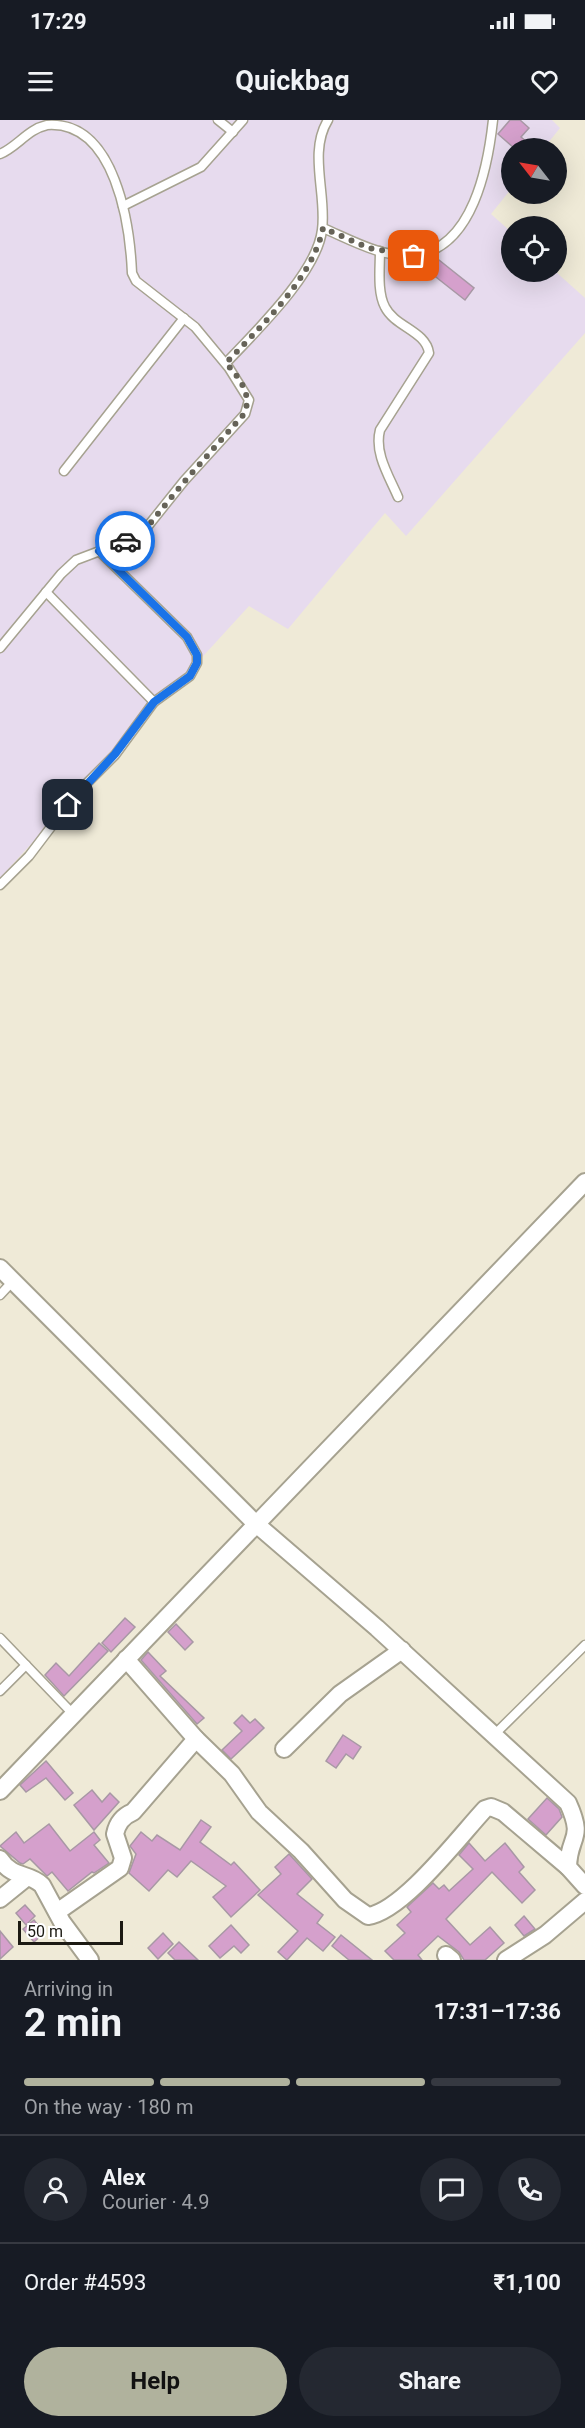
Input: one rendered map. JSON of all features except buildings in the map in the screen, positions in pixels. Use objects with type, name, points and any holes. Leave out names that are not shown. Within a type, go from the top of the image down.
[{"type":"street","points":[[0,1791],[126,1659],[165,1622],[255,1523],[585,1182]]},
{"type":"street","points":[[0,1268],[255,1523],[402,1650],[568,1803],[584,1822],[582,1839],[570,1856],[568,1868]]},
{"type":"street","points":[[284,1749],[340,1694],[402,1650]]},
{"type":"street","points":[[126,1659],[196,1739],[232,1774],[259,1812],[301,1851],[345,1900],[368,1916],[378,1915],[404,1897],[485,1809],[491,1807],[503,1812],[568,1868],[585,1886]]},
{"type":"street","points":[[57,1912],[120,1868],[123,1858],[115,1834],[119,1823],[126,1815],[133,1812],[196,1739]]},
{"type":"street","points":[[0,1859],[9,1871],[37,1880],[42,1885],[57,1912],[90,1960]]},
{"type":"street","points":[[0,1899],[26,1878]]},
{"type":"street","points":[[506,1960],[552,1930],[585,1901]]},
{"type":"lane","points":[[218,120],[233,132]]},
{"type":"lane","points":[[123,207],[190,174],[213,155],[243,120]]},
{"type":"lane","points":[[226,363],[292,288],[319,246],[323,228],[320,147],[328,120]]},
{"type":"lane","points":[[323,228],[380,251],[414,256],[429,252],[451,237],[476,201],[484,176],[493,120]]},
{"type":"lane","points":[[0,154],[34,130],[61,123],[84,135],[100,150],[118,187],[131,242],[132,273],[136,280],[184,318],[226,363],[247,393],[249,400],[244,414],[148,526],[137,536],[76,561],[46,592],[0,648]]},
{"type":"lane","points":[[380,251],[384,305],[401,324],[423,339],[428,345],[429,353],[383,425],[377,440],[398,497]]},
{"type":"lane","points":[[64,471],[184,318]]},
{"type":"lane","points":[[0,885],[29,855],[76,794],[115,754],[154,702],[190,676],[197,663],[194,646],[99,551]]},
{"type":"lane","points":[[46,592],[154,702]]},
{"type":"lane","points":[[0,1295],[13,1281]]},
{"type":"lane","points":[[0,1638],[73,1714]]},
{"type":"lane","points":[[494,1735],[585,1645]]},
{"type":"lane","points":[[0,1691],[26,1665]]},
{"type":"shaded area","points":[[0,120],[552,120],[560,128],[552,138],[501,138],[501,202],[491,214],[501,223],[501,282],[567,282],[585,298],[585,333],[406,536],[385,513],[288,629],[249,606],[0,878]]},
{"type":"way so far","points":[[125,541],[137,536],[148,526],[244,414],[249,400],[247,393],[226,363],[263,324],[311,262],[319,246],[323,228],[369,248],[392,254],[414,256]]},
{"type":"route","points":[[68,805],[115,754],[154,702],[190,676],[197,663],[194,646],[187,637],[115,564],[99,551],[125,541]]}]
